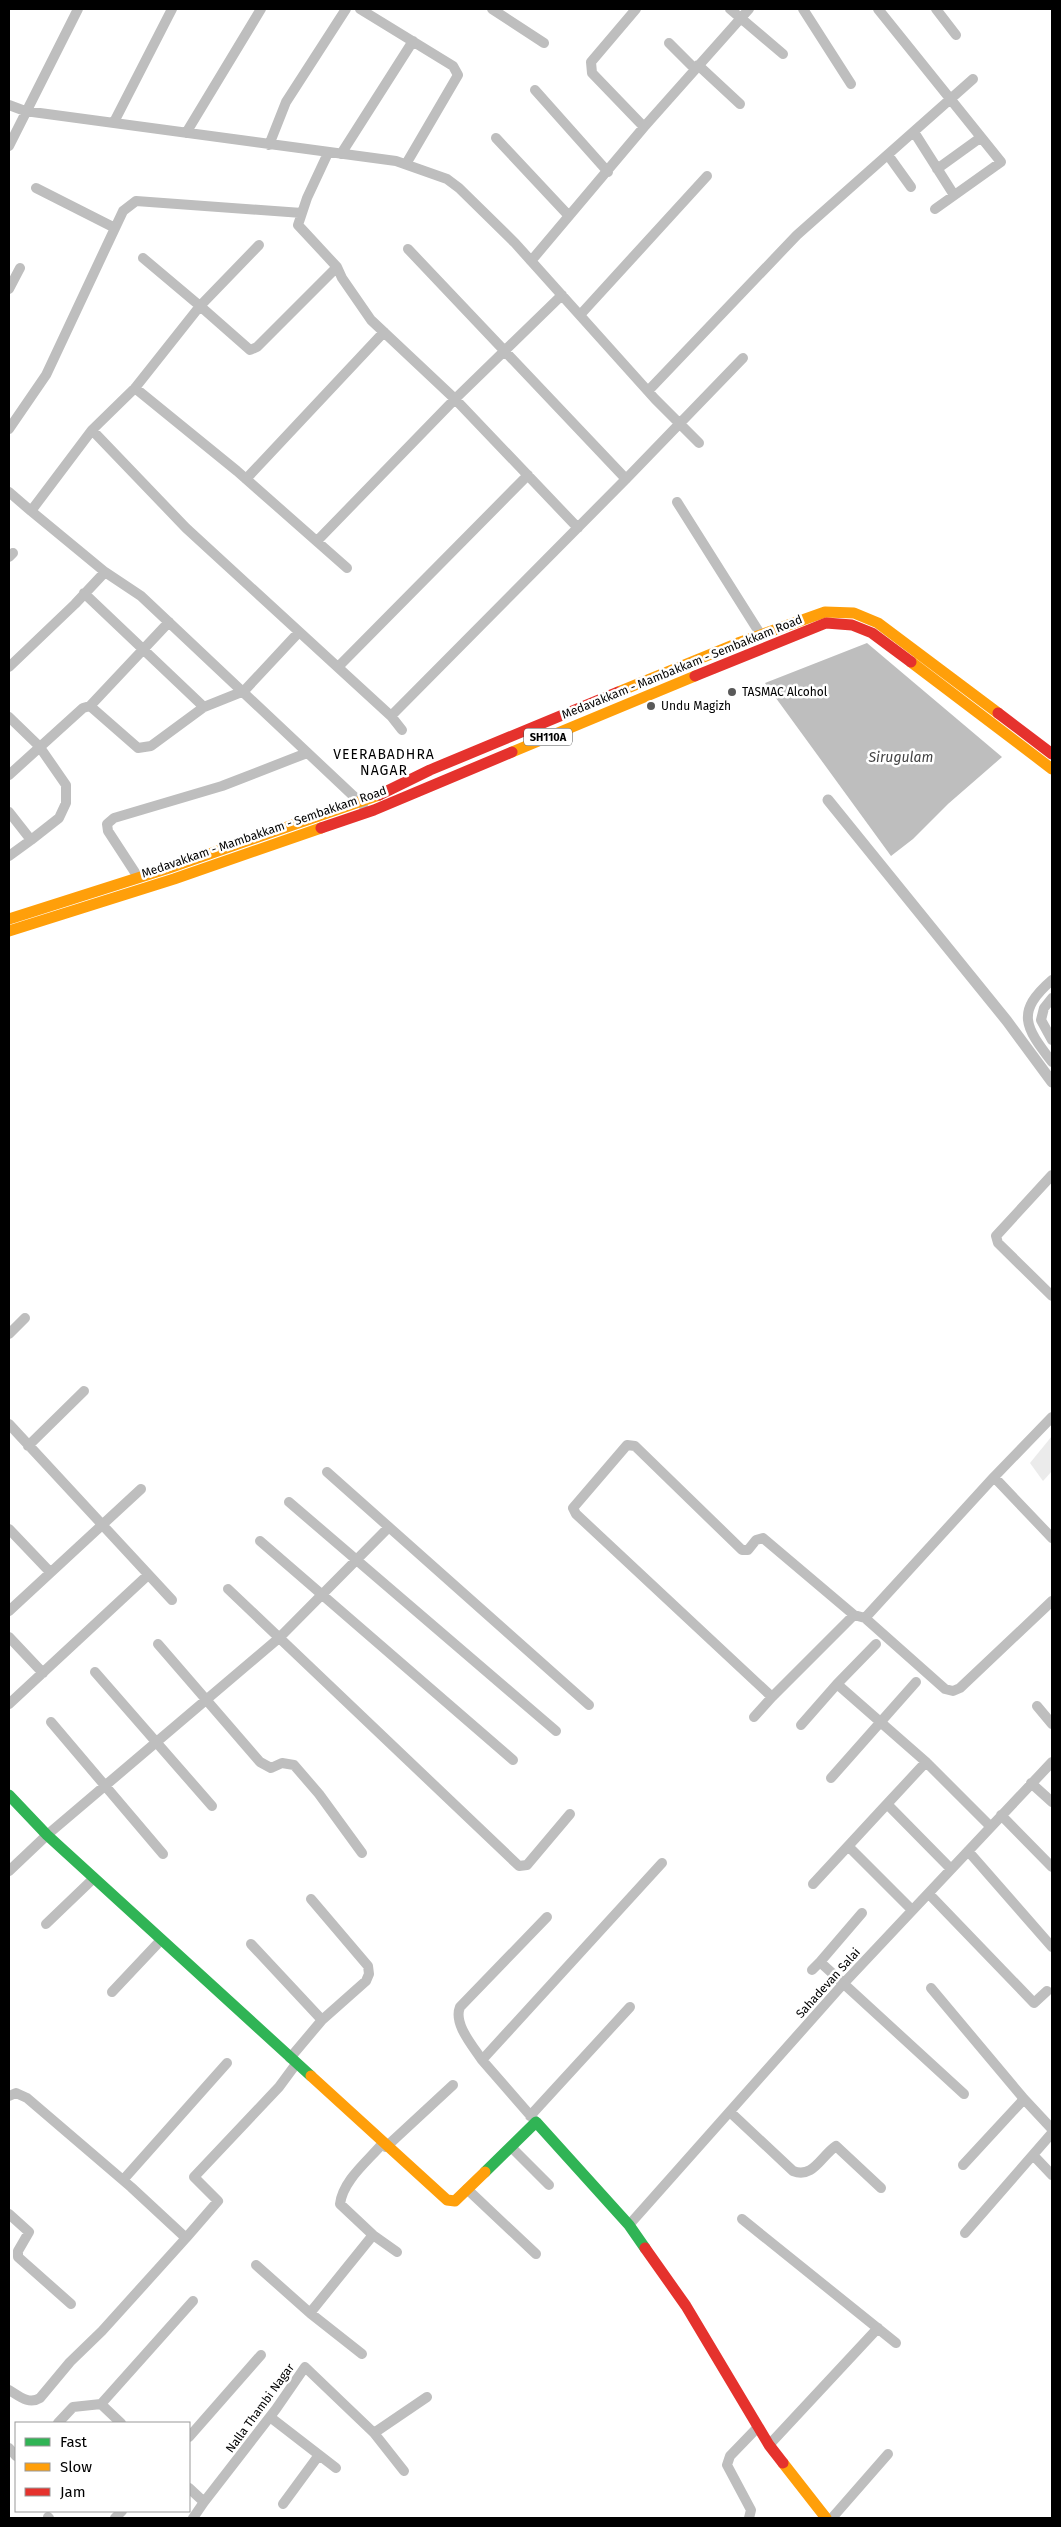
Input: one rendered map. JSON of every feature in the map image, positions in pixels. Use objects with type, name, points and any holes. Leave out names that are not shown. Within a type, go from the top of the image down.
[{"type":"main road","name":"Medavakkam - Mambakkam - Sembakkam Road","points":[[9,931],[361,802],[430,770],[761,635],[824,612],[854,613],[878,623],[1052,754]]},
{"type":"main road","name":"Medavakkam - Mambakkam - Sembakkam Road","points":[[9,919],[138,877],[171,873],[367,812],[826,623],[852,624],[872,633],[1052,769]]},
{"type":"main road","points":[[9,1795],[47,1835],[447,2200],[455,2201],[511,2147],[533,2119],[629,2225],[686,2306],[769,2445],[826,2518]]},
{"type":"street","points":[[9,146],[25,110],[78,9]]},
{"type":"street","points":[[114,122],[172,9]]},
{"type":"street","points":[[186,133],[261,9]]},
{"type":"street","points":[[269,145],[286,102],[346,9]]},
{"type":"street","points":[[360,9],[453,66],[458,75],[406,164]]},
{"type":"street","points":[[492,9],[544,43]]},
{"type":"street","points":[[636,9],[590,62],[592,73],[644,127]]},
{"type":"street","points":[[730,9],[783,54]]},
{"type":"street","points":[[530,261],[748,9]]},
{"type":"street","points":[[804,9],[851,84]]},
{"type":"street","points":[[878,9],[1000,162],[935,209]]},
{"type":"street","points":[[936,9],[956,35]]},
{"type":"street","points":[[341,154],[413,41]]},
{"type":"street","points":[[669,43],[740,104]]},
{"type":"street","points":[[648,391],[797,235],[973,79]]},
{"type":"street","points":[[535,90],[608,172]]},
{"type":"street","points":[[9,105],[25,110],[396,161],[447,179],[459,188],[516,243],[530,261],[679,425],[698,442]]},
{"type":"street","points":[[914,132],[954,195]]},
{"type":"street","points":[[496,138],[570,216]]},
{"type":"street","points":[[937,169],[980,138]]},
{"type":"street","points":[[328,153],[298,225],[337,267],[342,278],[371,320],[455,399],[578,528]]},
{"type":"street","points":[[888,155],[911,187]]},
{"type":"street","points":[[580,315],[706,176]]},
{"type":"street","points":[[36,188],[115,228]]},
{"type":"street","points":[[9,429],[46,375],[123,211],[136,200],[302,213]]},
{"type":"street","points":[[31,511],[92,430],[134,388],[200,306],[259,245]]},
{"type":"street","points":[[408,248],[626,479]]},
{"type":"street","points":[[143,258],[250,350],[257,346],[337,267]]},
{"type":"street","points":[[9,289],[20,268]]},
{"type":"street","points":[[317,541],[455,399],[562,295]]},
{"type":"street","points":[[246,479],[384,332]]},
{"type":"street","points":[[391,716],[578,528],[743,358]]},
{"type":"street","points":[[134,388],[246,479],[347,568]]},
{"type":"street","points":[[92,430],[186,528],[391,716],[402,730]]},
{"type":"street","points":[[338,667],[528,475]]},
{"type":"street","points":[[9,492],[105,572],[141,596],[361,802],[367,812]]},
{"type":"street","points":[[677,502],[761,635]]},
{"type":"street","points":[[9,667],[105,572]]},
{"type":"street","points":[[84,593],[204,707]]},
{"type":"street","points":[[9,775],[83,708],[90,706],[169,622]]},
{"type":"street","points":[[90,706],[142,749],[150,746],[204,707],[244,691],[300,632]]},
{"type":"street","points":[[9,717],[39,746],[66,785],[66,803],[59,818],[9,856]]},
{"type":"street","points":[[138,877],[108,831],[107,824],[114,818],[222,786],[307,753]]},
{"type":"street","points":[[9,812],[31,840]]},
{"type":"street","points":[[1052,980],[1033,999],[1028,1008],[1029,1026],[1040,1047],[1052,1062]]},
{"type":"street","points":[[1040,1047],[1052,1040],[1040,1020],[1044,1007],[1052,998]]},
{"type":"street","points":[[1033,999],[1044,1007]]},
{"type":"street","points":[[1052,1175],[996,1236],[998,1243],[1052,1296]]},
{"type":"street","points":[[9,1334],[25,1318]]},
{"type":"street","points":[[28,1446],[84,1391]]},
{"type":"street","points":[[865,1618],[994,1476],[1052,1417]]},
{"type":"street","points":[[9,1424],[101,1526],[172,1600]]},
{"type":"street","points":[[772,1697],[576,1514],[573,1508],[575,1503],[626,1445],[635,1446],[742,1550],[748,1550],[756,1540],[763,1538],[854,1615],[865,1618],[945,1689],[953,1691],[960,1688],[1052,1601]]},
{"type":"street","points":[[327,1472],[589,1705]]},
{"type":"street","points":[[994,1476],[1052,1538]]},
{"type":"street","points":[[9,1611],[141,1489]]},
{"type":"street","points":[[289,1502],[556,1731]]},
{"type":"street","points":[[9,1871],[47,1835],[279,1638],[389,1527]]},
{"type":"street","points":[[9,1529],[50,1572]]},
{"type":"street","points":[[260,1541],[513,1760]]},
{"type":"street","points":[[9,1704],[148,1575]]},
{"type":"street","points":[[228,1589],[520,1866],[527,1865],[570,1814]]},
{"type":"street","points":[[754,1717],[854,1615]]},
{"type":"street","points":[[9,1637],[43,1673]]},
{"type":"street","points":[[158,1644],[207,1698],[265,1767],[271,1768],[287,1763],[294,1765],[319,1794],[362,1853]]},
{"type":"street","points":[[801,1725],[876,1644]]},
{"type":"street","points":[[95,1672],[212,1806]]},
{"type":"street","points":[[831,1778],[879,1721],[916,1682]]},
{"type":"street","points":[[837,1684],[926,1762],[990,1826]]},
{"type":"street","points":[[1037,1706],[1052,1724]]},
{"type":"street","points":[[51,1722],[163,1854]]},
{"type":"street","points":[[813,1884],[926,1762]]},
{"type":"street","name":"Sahadevan Salai","points":[[629,2225],[844,1982],[1052,1762]]},
{"type":"street","points":[[1031,1783],[1052,1802]]},
{"type":"street","points":[[887,1804],[951,1869]]},
{"type":"street","points":[[1001,1815],[1052,1867]]},
{"type":"street","points":[[848,1846],[912,1910]]},
{"type":"street","points":[[968,1851],[1052,1947]]},
{"type":"street","points":[[482,2060],[662,1864]]},
{"type":"street","points":[[46,1924],[94,1878]]},
{"type":"street","points":[[929,1894],[1034,2003],[1051,1992]]},
{"type":"street","points":[[9,2390],[28,2401],[35,2401],[40,2398],[186,2238],[218,2201],[194,2176],[279,2087],[293,2061],[322,2020],[366,1981],[369,1974],[368,1966],[311,1899]]},
{"type":"street","points":[[812,1970],[862,1913]]},
{"type":"street","points":[[547,1917],[460,2007],[458,2013],[462,2028],[482,2060],[533,2119],[630,2006]]},
{"type":"street","points":[[112,1992],[161,1940]]},
{"type":"street","points":[[252,1944],[322,2020]]},
{"type":"street","points":[[820,1962],[964,2094]]},
{"type":"street","points":[[931,1988],[1052,2129]]},
{"type":"street","points":[[123,2180],[227,2063]]},
{"type":"street","points":[[397,2252],[373,2235],[340,2204],[341,2193],[349,2182],[385,2145],[453,2085]]},
{"type":"street","points":[[9,2096],[16,2093],[27,2098],[123,2180],[186,2238]]},
{"type":"street","points":[[964,2165],[1024,2098]]},
{"type":"street","points":[[730,2112],[793,2171],[801,2175],[809,2172],[836,2146],[880,2188]]},
{"type":"street","points":[[964,2233],[1034,2156],[1052,2133]]},
{"type":"street","points":[[511,2147],[550,2185]]},
{"type":"street","points":[[1034,2156],[1052,2175]]},
{"type":"street","points":[[467,2189],[536,2254]]},
{"type":"street","points":[[9,2214],[29,2232],[18,2251],[18,2257],[71,2304]]},
{"type":"street","points":[[742,2219],[896,2344]]},
{"type":"street","points":[[310,2313],[373,2235]]},
{"type":"street","points":[[256,2265],[310,2313],[362,2354]]},
{"type":"street","points":[[59,2422],[73,2407],[102,2404],[193,2301]]},
{"type":"street","points":[[769,2445],[878,2328]]},
{"type":"street","points":[[190,2437],[261,2355]]},
{"type":"street","name":"Nalla Thambi Nagar","points":[[193,2518],[305,2367],[374,2433]]},
{"type":"street","points":[[404,2471],[374,2433],[427,2396]]},
{"type":"street","points":[[102,2404],[120,2422]]},
{"type":"street","points":[[270,2416],[336,2468]]},
{"type":"street","points":[[749,2518],[751,2510],[727,2465],[730,2456],[758,2427]]},
{"type":"street","points":[[832,2518],[888,2454]]},
{"type":"street","points":[[283,2504],[319,2455]]},
{"type":"street","points":[[190,2489],[204,2502]]},
{"type":"shaded area","points":[[1052,1436],[1052,1471],[1043,1481],[1030,1463]]},
{"type":"water","name":"Sirugulam","points":[[867,643],[1002,757],[948,804],[913,839],[891,856],[765,683]]},
{"type":"waterway","points":[[828,800],[1007,1021],[1052,1082]]},
{"type":"traffic: fast","points":[[9,1795],[47,1835],[311,2076]]},
{"type":"traffic: fast","points":[[485,2172],[536,2122],[629,2225],[645,2248]]},
{"type":"traffic: slow","points":[[618,692],[738,643],[825,612],[854,613],[878,623],[998,713]]},
{"type":"traffic: slow","points":[[911,662],[1052,769]]},
{"type":"traffic: slow","points":[[512,752],[695,676]]},
{"type":"traffic: slow","points":[[9,919],[169,868],[379,795]]},
{"type":"traffic: slow","points":[[9,931],[174,879],[321,828]]},
{"type":"traffic: slow","points":[[311,2076],[447,2200],[455,2201],[485,2172]]},
{"type":"traffic: slow","points":[[783,2463],[826,2518]]},
{"type":"traffic: jam","points":[[695,676],[826,623],[852,625],[872,633],[911,662]]},
{"type":"traffic: jam","points":[[379,795],[430,770],[618,692]]},
{"type":"traffic: jam","points":[[998,713],[1052,754]]},
{"type":"traffic: jam","points":[[321,828],[374,810],[512,752]]},
{"type":"traffic: jam","points":[[645,2248],[686,2306],[769,2445],[783,2463]]},
{"type":"place","name":"TASMAC Alcohol","points":[[732,692]]},
{"type":"place","name":"Undu Magizh","points":[[651,706]]},
{"type":"district","name":"VEERABADHRA NAGAR","points":[[384,762]]}]
